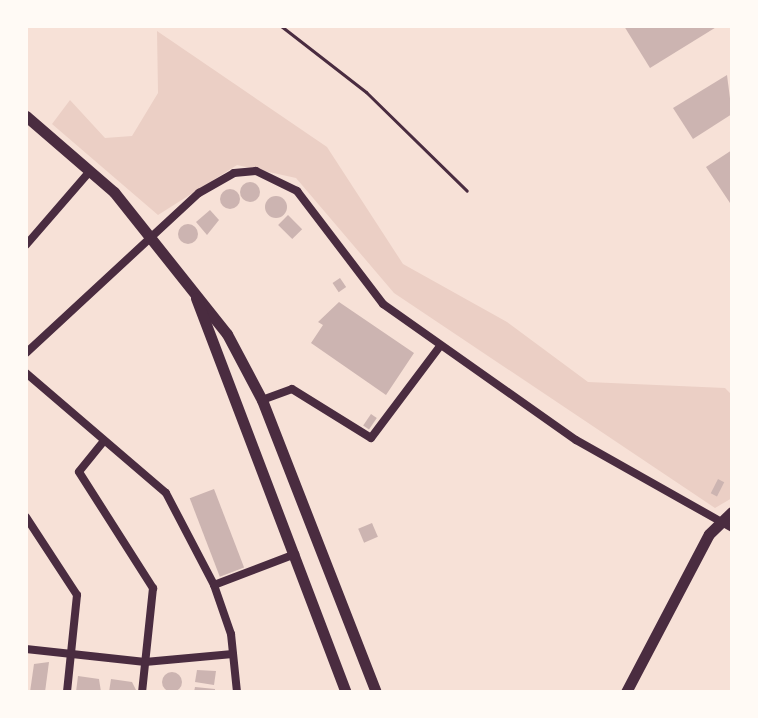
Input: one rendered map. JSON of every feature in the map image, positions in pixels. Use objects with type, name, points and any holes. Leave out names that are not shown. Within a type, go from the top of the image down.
[{"type":"street","points":[[26,116],[90,171],[151,233],[193,286],[262,400],[376,692]]},
{"type":"street","points":[[26,245],[90,171]]},
{"type":"street","points":[[26,353],[151,233],[234,173],[282,179],[360,282],[440,346],[576,440],[732,528]]},
{"type":"street","points":[[193,286],[346,692]]},
{"type":"street","points":[[262,400],[292,389],[371,438],[440,346]]},
{"type":"street","points":[[26,373],[166,493],[214,585],[233,654],[237,692]]},
{"type":"street","points":[[103,442],[79,472],[153,588],[142,692]]},
{"type":"street","points":[[626,692],[721,520],[732,512]]},
{"type":"street","points":[[26,517],[77,595],[67,692]]},
{"type":"street","points":[[214,585],[295,554]]},
{"type":"street","points":[[26,649],[145,662],[233,654]]},
{"type":"path","points":[[281,26],[366,92],[467,191]]},
{"type":"shaded area","points":[[157,31],[327,147],[403,264],[507,322],[588,382],[725,388],[732,395],[732,498],[715,508],[394,293],[296,178],[237,165],[158,215],[52,124],[70,100],[105,138],[132,136],[158,93]]},
{"type":"building","points":[[624,26],[718,26],[650,68]]},
{"type":"building","points":[[727,75],[732,114],[693,139],[673,108]]},
{"type":"building","points":[[732,150],[732,206],[706,167]]},
{"type":"building","points":[[250,182],[257,185],[260,192],[257,199],[250,202],[243,199],[240,192],[243,185]]},
{"type":"building","points":[[230,189],[237,192],[240,199],[237,206],[230,209],[223,206],[220,199],[223,192]]},
{"type":"building","points":[[276,196],[284,199],[287,207],[284,215],[276,218],[268,215],[265,207],[268,199]]},
{"type":"building","points":[[210,210],[219,220],[207,235],[196,222]]},
{"type":"building","points":[[288,215],[302,229],[292,239],[278,225]]},
{"type":"building","points":[[188,224],[195,227],[198,234],[195,241],[188,244],[181,241],[178,234],[181,227]]},
{"type":"building","points":[[340,278],[346,287],[339,292],[333,283]]},
{"type":"building","points":[[339,302],[414,353],[386,395],[311,343],[323,325],[318,322]]},
{"type":"building","points":[[371,414],[377,418],[369,430],[363,426]]},
{"type":"building","points":[[718,479],[724,482],[717,496],[711,493]]},
{"type":"building","points":[[214,489],[244,567],[220,577],[190,498]]},
{"type":"building","points":[[372,523],[378,537],[364,543],[358,529]]},
{"type":"building","points":[[49,662],[45,692],[30,692],[34,664]]},
{"type":"building","points":[[197,670],[216,671],[214,685],[195,682]]},
{"type":"building","points":[[168,672],[176,672],[182,682],[176,692],[168,692],[162,686],[162,678]]},
{"type":"building","points":[[78,676],[99,679],[101,692],[76,692]]},
{"type":"building","points":[[111,679],[132,682],[137,692],[109,692]]},
{"type":"building","points":[[195,687],[215,689],[215,692],[194,692]]}]
